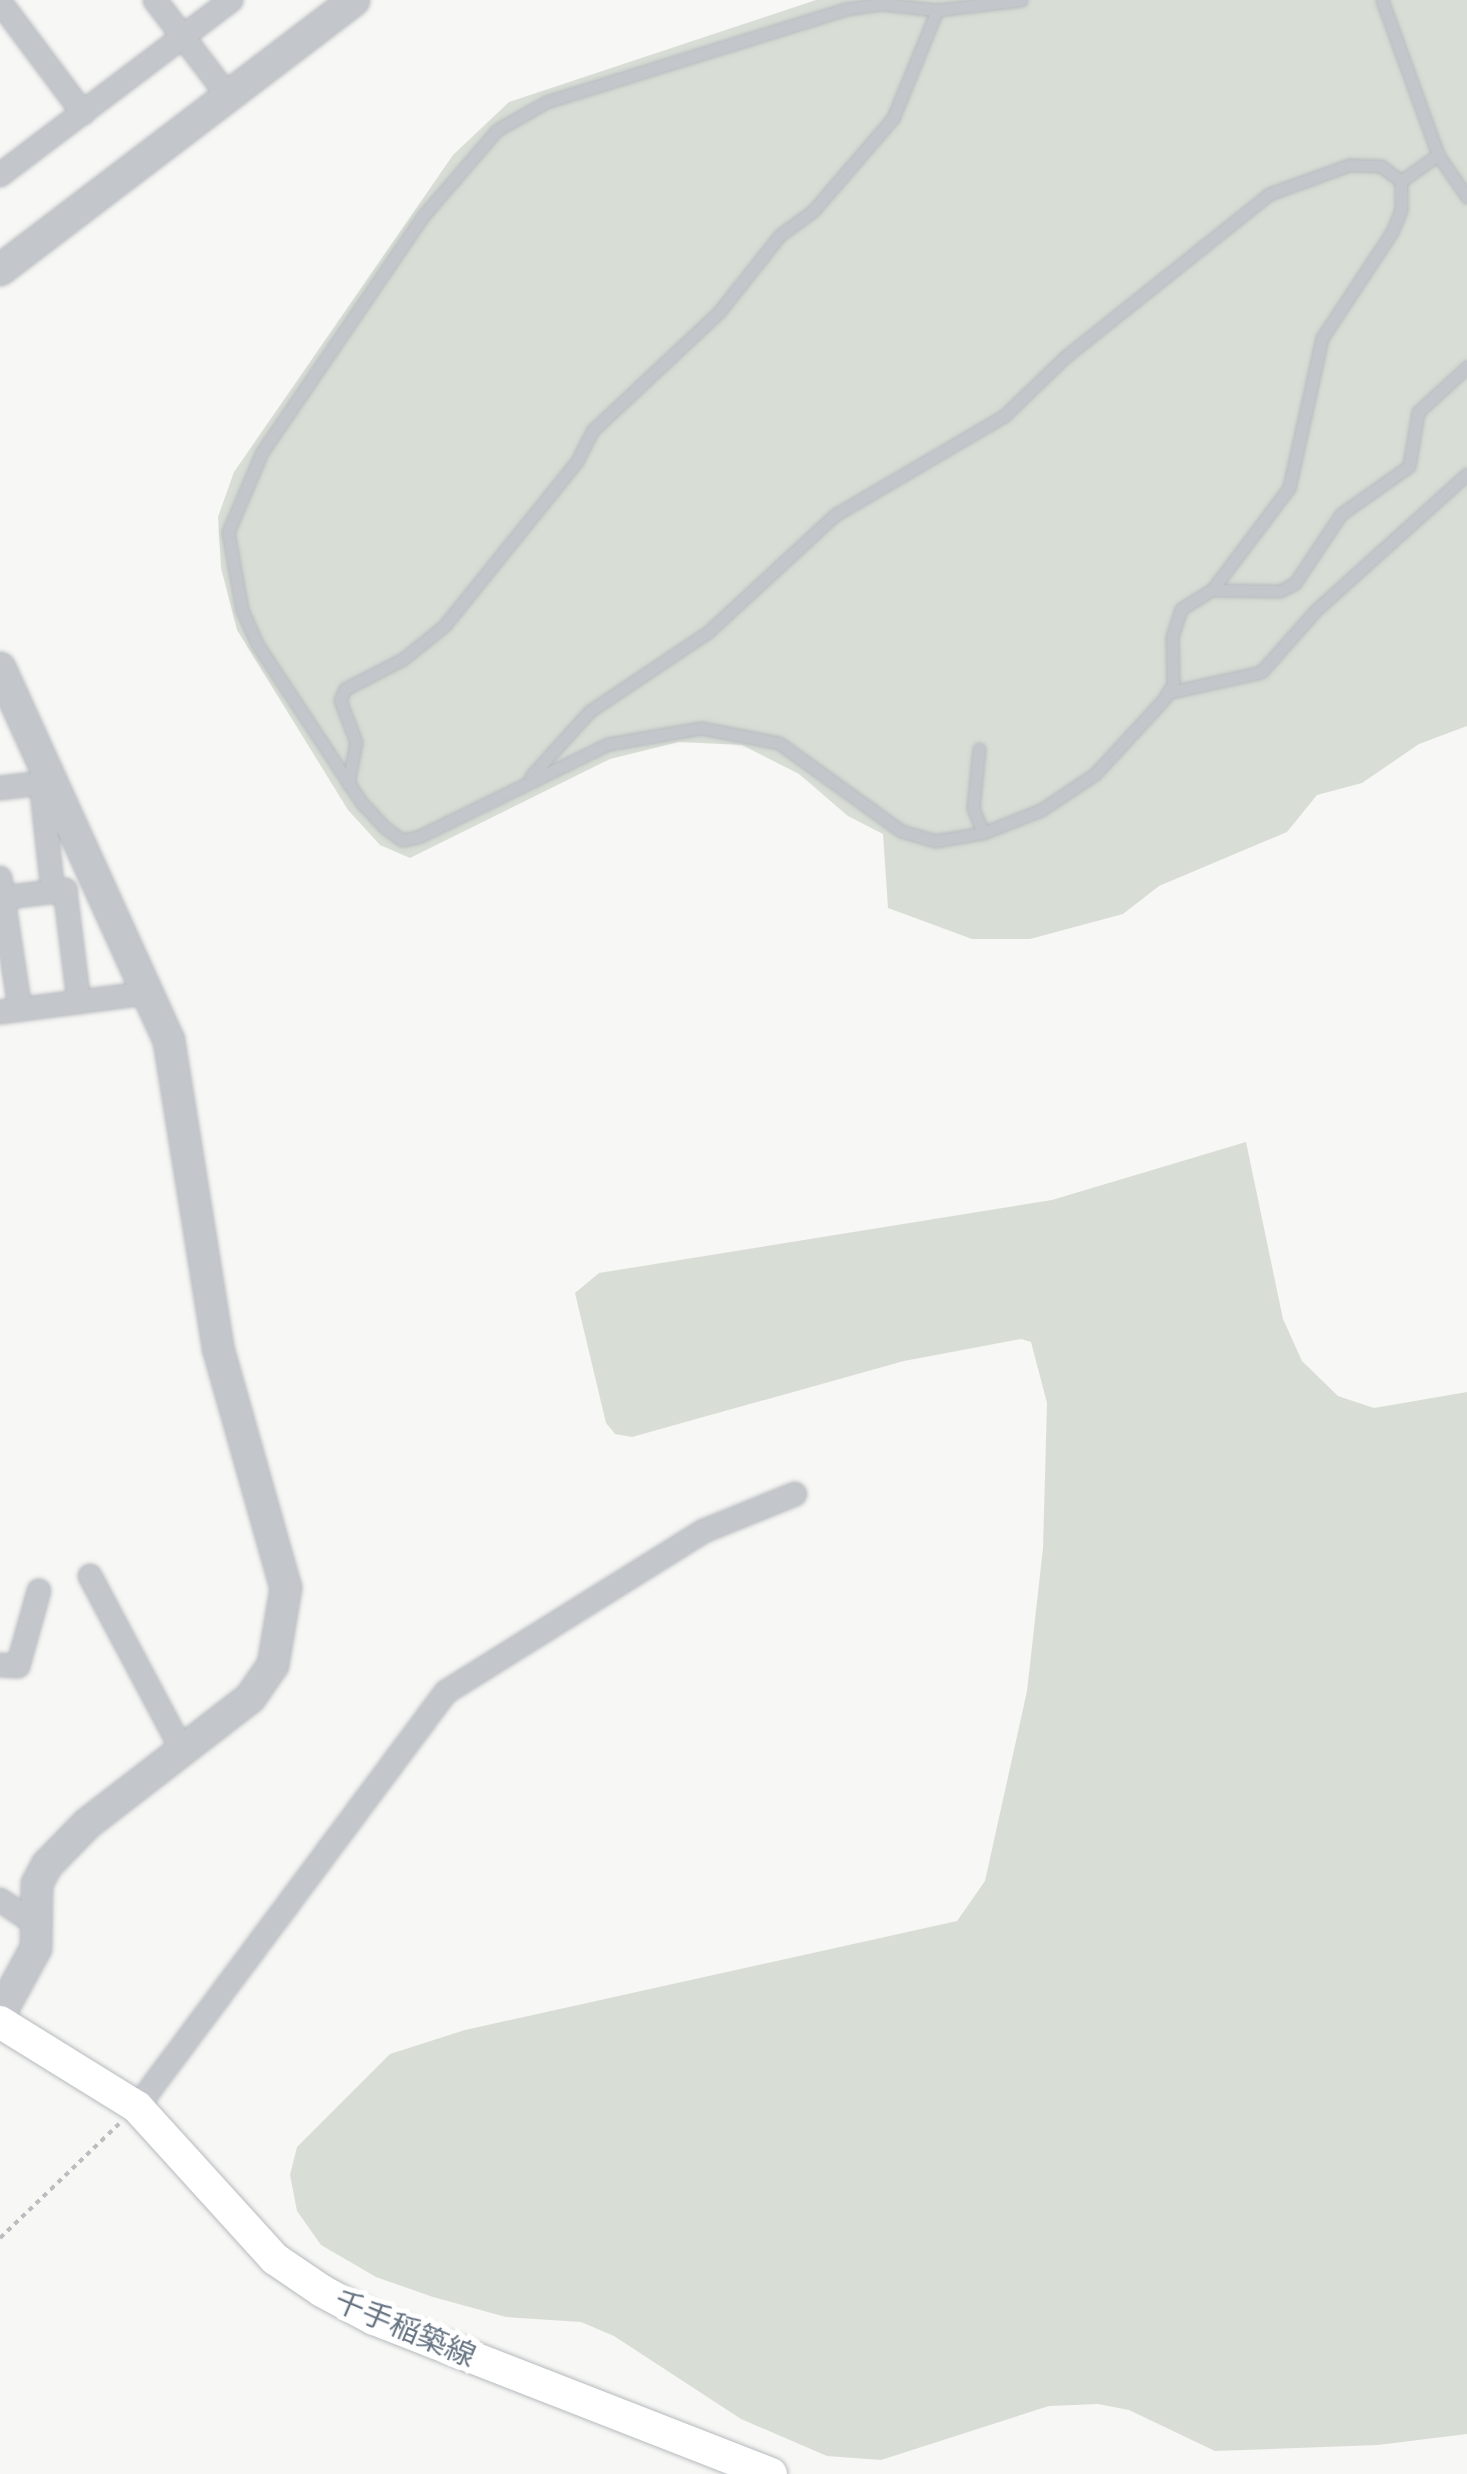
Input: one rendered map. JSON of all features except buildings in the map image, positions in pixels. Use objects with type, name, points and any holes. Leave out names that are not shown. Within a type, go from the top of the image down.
[{"type":"main road","name":"千手稲築線","points":[[0,2022],[137,2107],[275,2258],[322,2292],[374,2319],[771,2474]]},
{"type":"street","points":[[156,0],[229,97]]},
{"type":"street","points":[[0,175],[231,0]]},
{"type":"street","points":[[0,270],[354,0]]},
{"type":"street","points":[[0,2],[83,113]]},
{"type":"street","points":[[0,668],[46,783],[149,993],[179,1078],[218,1348],[286,1588],[273,1665],[250,1698],[58,1848],[37,1884],[36,1948],[0,2014]]},
{"type":"street","points":[[0,788],[46,783]]},
{"type":"street","points":[[46,783],[59,891],[79,1002]]},
{"type":"street","points":[[99,886],[1,892],[10,1010],[149,993]]},
{"type":"street","points":[[137,2107],[446,1692],[704,1531],[795,1494]]},
{"type":"street","points":[[90,1576],[182,1750]]},
{"type":"street","points":[[0,1665],[18,1666],[39,1590]]},
{"type":"street","points":[[0,1900],[36,1924]]},
{"type":"lane","points":[[1022,0],[937,10],[881,4],[846,9],[548,100],[497,130],[423,216],[262,452],[228,532],[242,610],[258,644],[348,784],[402,840],[435,832],[594,750],[648,732],[739,731],[779,743],[901,831],[935,841],[983,834],[1041,810],[1096,774],[1167,694],[1261,672],[1316,610],[1467,474]]},
{"type":"lane","points":[[1382,0],[1438,155],[1467,197]]},
{"type":"lane","points":[[348,784],[356,742],[340,700],[345,689],[403,660],[444,626],[577,461],[594,430],[719,312],[780,235],[824,198],[893,118],[937,10]]},
{"type":"lane","points":[[1400,181],[1438,155]]},
{"type":"lane","points":[[525,784],[565,733],[708,632],[835,515],[1004,416],[1065,357],[1269,194],[1349,165],[1381,166],[1400,181],[1401,210],[1392,232],[1322,338],[1289,488],[1212,590],[1175,618],[1167,694]]},
{"type":"lane","points":[[1212,590],[1280,591],[1295,583],[1342,514],[1408,466],[1418,412],[1467,367]]},
{"type":"lane","points":[[978,749],[973,808],[983,834]]},
{"type":"path","points":[[0,2238],[137,2107]]},
{"type":"shaded area","points":[[816,0],[1467,0],[1467,726],[1419,744],[1362,783],[1317,795],[1287,832],[1159,886],[1123,914],[1030,939],[972,939],[888,908],[883,834],[848,816],[799,774],[742,745],[679,742],[610,759],[410,858],[380,845],[348,810],[237,630],[221,568],[218,517],[234,472],[453,155],[509,102]]},
{"type":"shaded area","points":[[1246,1142],[1283,1319],[1302,1361],[1338,1396],[1374,1408],[1467,1392],[1467,2434],[1378,2445],[1215,2451],[1129,2410],[1098,2404],[1049,2406],[881,2460],[827,2456],[741,2419],[614,2336],[581,2322],[506,2317],[433,2297],[376,2277],[321,2245],[297,2211],[290,2175],[297,2147],[390,2054],[465,2030],[957,1921],[985,1881],[1027,1691],[1043,1548],[1047,1403],[1031,1342],[1021,1339],[904,1361],[632,1437],[615,1434],[606,1423],[575,1293],[599,1273],[1052,1200]]}]
